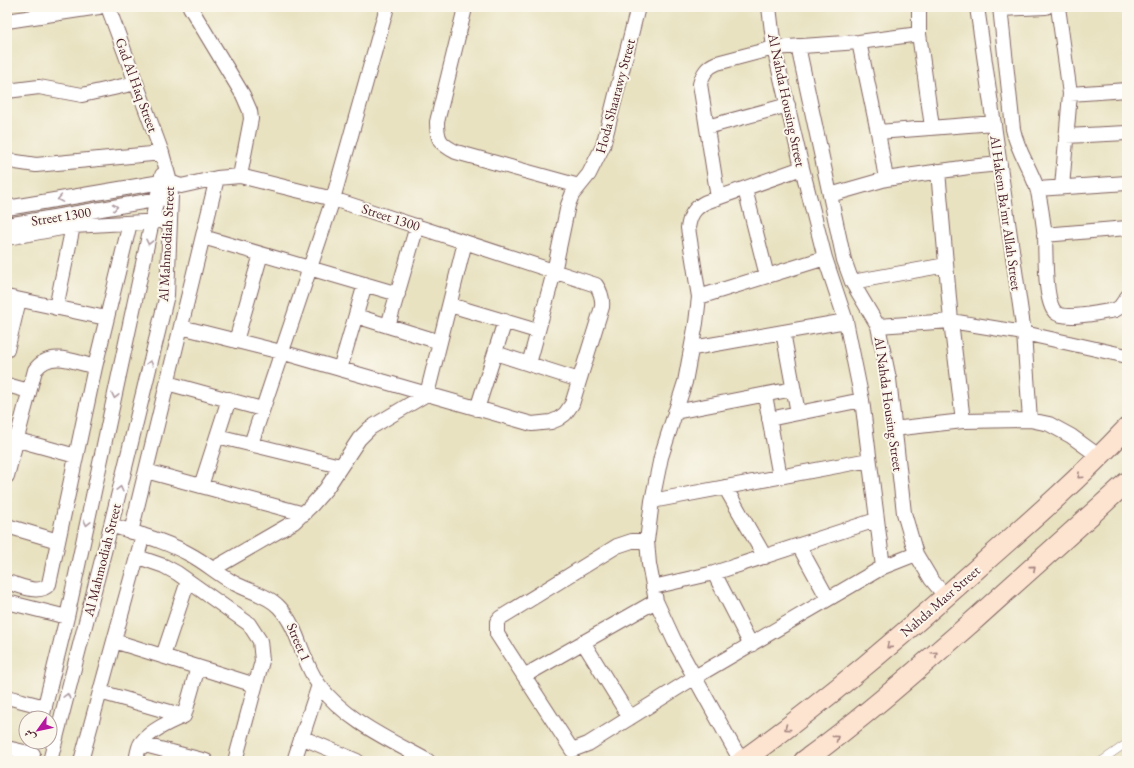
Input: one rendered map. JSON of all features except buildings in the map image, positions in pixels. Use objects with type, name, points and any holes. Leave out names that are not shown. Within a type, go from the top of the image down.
[{"type":"street","points":[[7,21],[99,7]]},
{"type":"street","name":"Gad Al Haq Street","points":[[108,7],[163,158]]},
{"type":"street","points":[[190,7],[243,95],[250,111],[251,119],[240,176]]},
{"type":"street","points":[[251,444],[333,199],[387,7]]},
{"type":"street","name":"Hoda Shaarawy Street","points":[[528,364],[554,272],[568,205],[579,186],[589,174],[603,146],[638,7]]},
{"type":"street","name":"Al Nahda Housing Street","points":[[769,7],[774,48],[802,168],[825,258],[846,321],[862,400],[883,567]]},
{"type":"street","points":[[919,7],[919,34],[932,127]]},
{"type":"street","name":"Al Hakem Ba'mr Allah Street","points":[[978,7],[1024,332],[1030,420]]},
{"type":"street","points":[[1046,7],[1000,8],[1014,135],[1037,189],[1044,235],[1049,296],[1055,312],[1065,316],[1115,310],[1120,307],[1127,297]]},
{"type":"street","points":[[1058,7],[1070,94],[1062,187]]},
{"type":"street","points":[[465,8],[437,122],[437,135],[444,146],[456,152],[579,186]]},
{"type":"street","points":[[718,198],[700,84],[705,71],[717,62],[774,48],[859,42],[919,34]]},
{"type":"street","points":[[859,42],[878,132],[886,179]]},
{"type":"street","name":"Al Nahda Housing Street","points":[[798,46],[821,162],[830,195],[844,260],[852,282],[878,326],[889,379],[893,429],[904,513],[916,554],[931,579],[946,597]]},
{"type":"street","points":[[7,91],[39,87],[82,95],[136,83]]},
{"type":"street","points":[[1070,94],[1127,90]]},
{"type":"street","points":[[707,128],[788,105]]},
{"type":"street","points":[[878,132],[994,123]]},
{"type":"street","points":[[1066,136],[1127,133]]},
{"type":"street","points":[[7,158],[16,162],[36,166],[163,158]]},
{"type":"street","name":"Al Mahmodiah Street","points":[[50,761],[111,525],[167,294],[170,220],[168,189],[163,158]]},
{"type":"street","points":[[830,195],[886,179],[1000,164]]},
{"type":"street","points":[[741,761],[695,677],[656,601],[647,540],[652,501],[661,457],[685,382],[693,348],[699,297],[688,228],[690,217],[699,206],[802,168]]},
{"type":"street","points":[[938,171],[951,321],[963,421]]},
{"type":"street","name":"Street 1300","points":[[7,225],[217,178],[240,176],[333,199],[596,285],[602,295],[602,307],[579,380]]},
{"type":"street","points":[[81,761],[138,557],[137,534],[146,471],[217,178]]},
{"type":"street","points":[[1037,189],[1127,183]]},
{"type":"street","name":"Street 1300","points":[[7,208],[168,189]]},
{"type":"street","name":"Al Mahmodiah Street","points":[[44,710],[67,617],[153,221],[168,189]]},
{"type":"street","points":[[745,189],[767,276]]},
{"type":"street","points":[[7,238],[72,226],[170,220]]},
{"type":"street","points":[[7,582],[38,590],[47,586],[106,318],[130,223]]},
{"type":"street","points":[[56,308],[72,226]]},
{"type":"street","points":[[388,326],[417,226]]},
{"type":"street","points":[[1044,235],[1127,228]]},
{"type":"street","points":[[203,237],[398,294]]},
{"type":"street","points":[[213,569],[294,522],[304,514],[326,489],[359,439],[370,428],[427,394],[466,242]]},
{"type":"street","points":[[236,341],[261,254]]},
{"type":"street","points":[[699,297],[825,258]]},
{"type":"street","points":[[852,282],[946,265]]},
{"type":"street","points":[[340,369],[365,284]]},
{"type":"street","points":[[7,350],[13,299],[106,318]]},
{"type":"street","points":[[450,305],[537,331]]},
{"type":"street","points":[[356,316],[440,342]]},
{"type":"street","points":[[477,409],[505,321]]},
{"type":"street","points":[[693,348],[846,321]]},
{"type":"street","points":[[878,326],[951,321],[1024,332],[1127,356]]},
{"type":"street","points":[[181,327],[281,352],[532,424],[551,422],[565,414],[572,404],[579,380],[495,353]]},
{"type":"street","points":[[783,332],[798,413]]},
{"type":"street","points":[[7,476],[12,438],[30,391],[35,370],[45,360],[58,358],[95,367]]},
{"type":"street","points":[[167,383],[262,409]]},
{"type":"street","points":[[7,385],[30,391]]},
{"type":"street","points":[[675,412],[793,389]]},
{"type":"street","points":[[765,395],[780,477]]},
{"type":"street","points":[[200,486],[229,399]]},
{"type":"street","points":[[769,419],[862,400]]},
{"type":"street","points":[[893,429],[963,421],[1030,420],[1049,424],[1071,436],[1100,457]]},
{"type":"street","name":"Nahda Masr Street","points":[[741,761],[842,686],[946,597],[1100,457],[1127,428]]},
{"type":"street","points":[[217,436],[340,466]]},
{"type":"street","points":[[12,438],[76,456]]},
{"type":"street","points":[[652,501],[869,460]]},
{"type":"street","points":[[146,471],[304,514]]},
{"type":"street","points":[[804,761],[844,732],[907,680],[1047,556],[1127,482]]},
{"type":"street","points":[[725,487],[765,557]]},
{"type":"street","points":[[653,586],[714,573],[876,520]]},
{"type":"street","name":"Street 1","points":[[111,525],[180,549],[228,580],[262,595],[278,605],[290,620],[310,670],[319,685],[334,701],[367,728],[428,761]]},
{"type":"street","points":[[7,526],[58,541]]},
{"type":"street","points":[[647,540],[632,541],[617,546],[500,618],[497,622],[497,634],[572,750],[588,744],[695,677],[883,567],[916,554]]},
{"type":"street","points":[[799,546],[828,599]]},
{"type":"street","points":[[138,557],[164,566],[188,581],[249,624],[256,632],[263,651],[262,661],[235,761]]},
{"type":"street","points":[[714,573],[751,645]]},
{"type":"street","points":[[163,656],[188,581]]},
{"type":"street","points":[[524,676],[656,601]]},
{"type":"street","points":[[8,604],[67,617]]},
{"type":"street","points":[[114,641],[255,685]]},
{"type":"street","points":[[583,642],[630,718]]},
{"type":"street","points":[[61,643],[79,647]]},
{"type":"street","points":[[136,761],[140,744],[160,727],[184,716],[198,667]]},
{"type":"street","points":[[294,761],[319,685]]},
{"type":"street","points":[[100,692],[184,716]]},
{"type":"street","points":[[7,697],[39,710]]},
{"type":"street","points":[[301,737],[357,761]]},
{"type":"street","points":[[140,744],[206,761]]},
{"type":"street","points":[[7,748],[33,752]]},
{"type":"lane","points":[[1101,761],[1127,743]]}]
